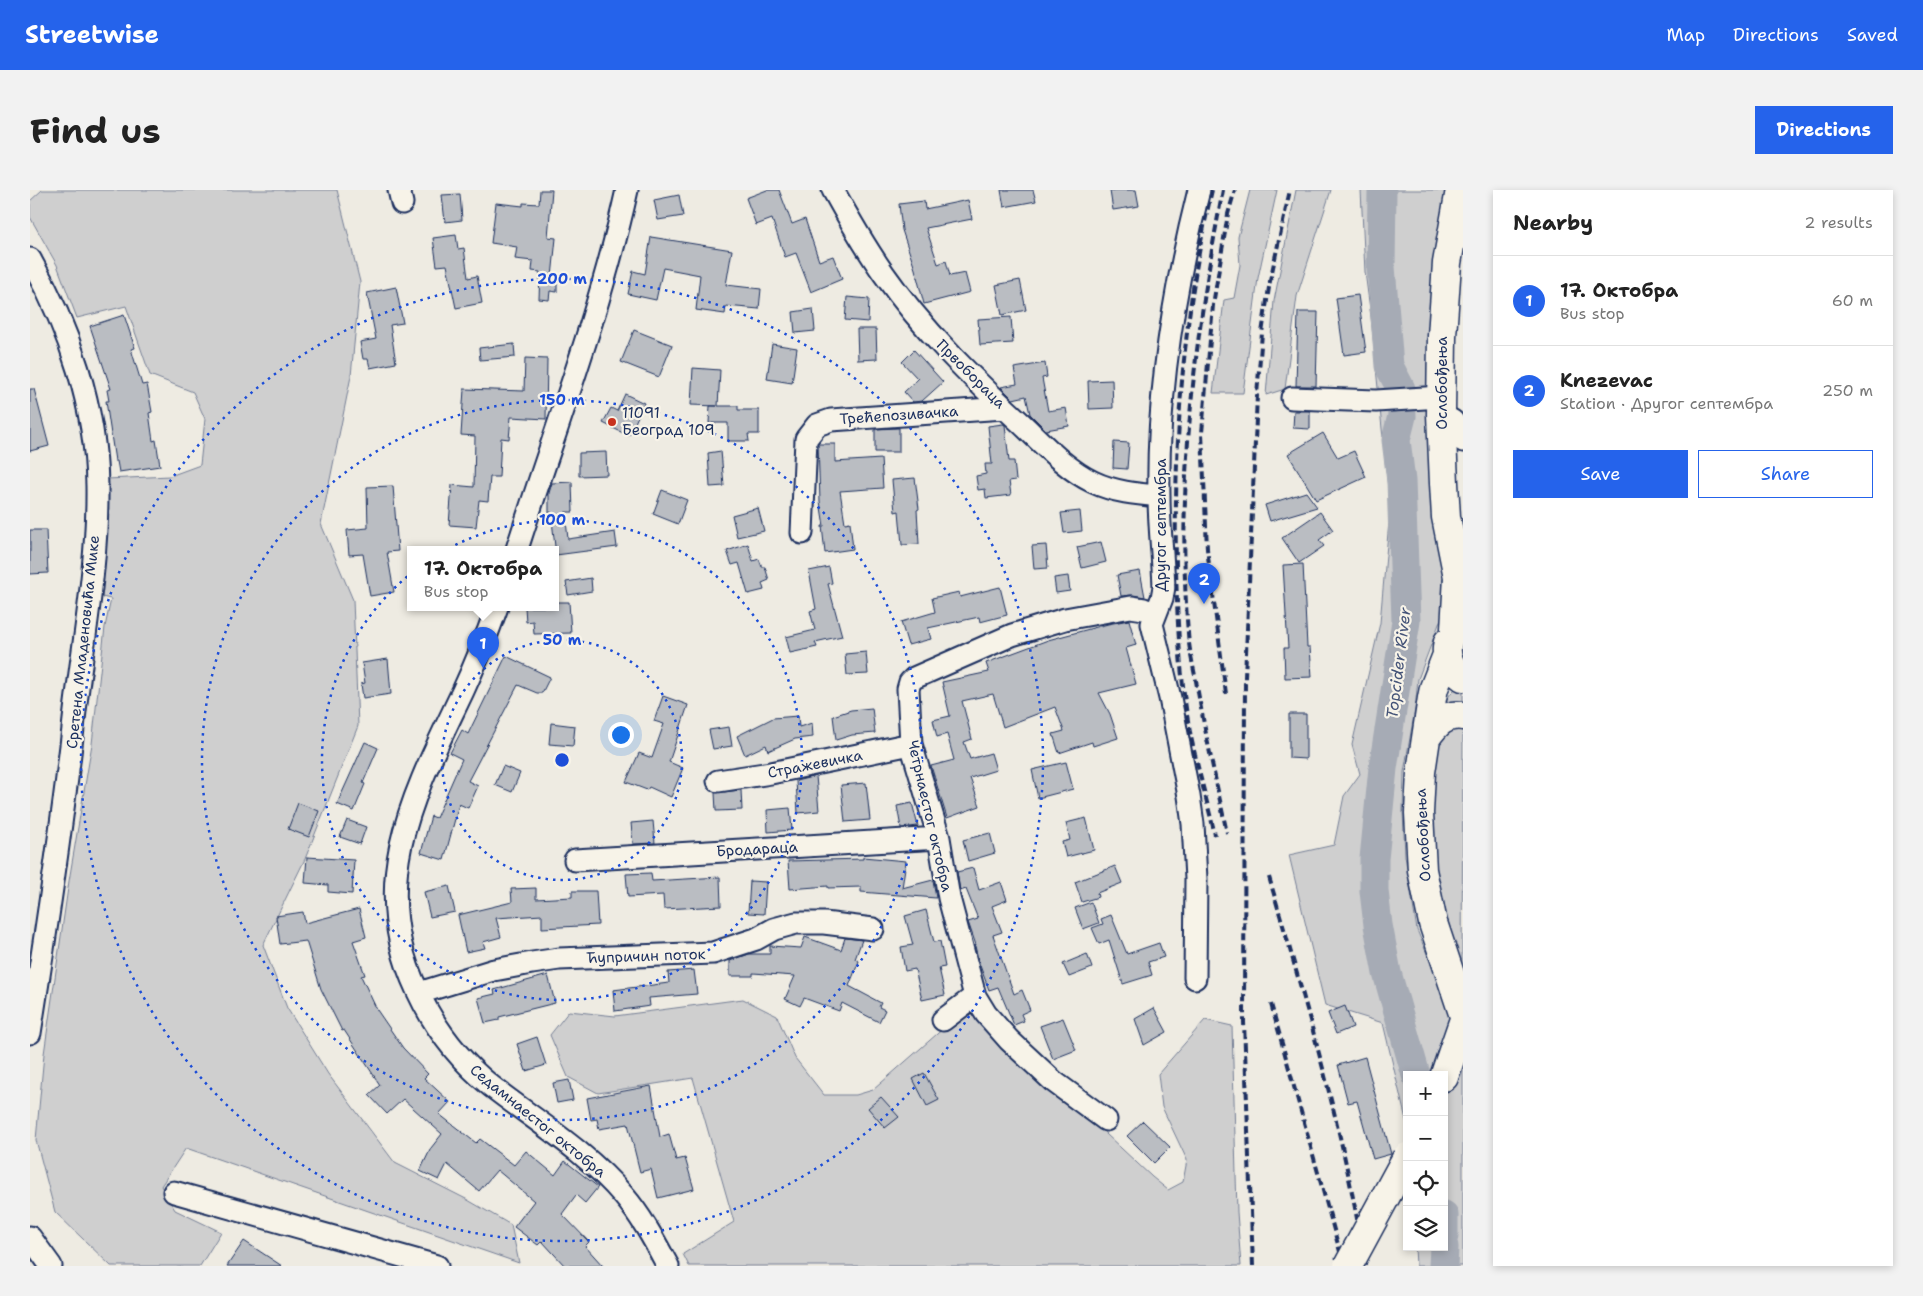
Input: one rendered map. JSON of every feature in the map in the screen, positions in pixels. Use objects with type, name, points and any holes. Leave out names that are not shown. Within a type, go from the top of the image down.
[{"type":"main road","name":"Ослобођења","points":[[1460,190],[1452,228],[1445,283],[1442,336],[1434,403],[1446,516],[1460,581],[1459,626],[1450,637],[1447,655],[1434,688],[1421,772],[1419,814],[1422,870],[1433,923],[1463,1013]]},
{"type":"main road","points":[[1431,712],[1451,687],[1463,677],[1453,668],[1447,655]]},
{"type":"main road","points":[[1426,738],[1442,720],[1451,716],[1463,716]]},
{"type":"main road","points":[[1446,1071],[1463,1022]]},
{"type":"main road","points":[[1348,1266],[1405,1161]]},
{"type":"street","points":[[518,546],[613,249],[627,190]]},
{"type":"street","name":"Првобораца","points":[[833,190],[871,256],[900,296],[944,349],[1004,408],[1065,464],[1084,477],[1115,490],[1131,494],[1159,496]]},
{"type":"street","name":"Другог септембра","points":[[1195,978],[1196,879],[1190,796],[1170,698],[1152,627],[1164,587],[1159,496],[1163,404],[1172,323],[1187,240],[1199,190]]},
{"type":"street","name":"Сретена Младеновића Мике","points":[[30,260],[59,317],[79,376],[89,419],[97,484],[94,554],[71,749],[30,1033]]},
{"type":"street","points":[[1292,398],[1434,403],[1453,421],[1463,441]]},
{"type":"street","name":"Трећепозивачка","points":[[802,533],[806,439],[817,425],[831,420],[1004,408]]},
{"type":"street","name":"Четрнаестог октобра","points":[[1106,1120],[1053,1082],[1009,1040],[986,1014],[975,996],[949,898],[938,838],[911,744],[908,689],[910,682],[914,678],[1012,635],[1065,619],[1131,607],[1155,613]]},
{"type":"street","name":"Седамнаестог октобра","points":[[495,611],[478,656],[414,796],[401,841],[396,871],[396,911],[403,956],[418,993],[439,1030],[471,1068],[590,1162],[625,1196],[651,1234],[668,1266]]},
{"type":"street","name":"Стражевичка","points":[[718,781],[771,773],[911,744]]},
{"type":"street","name":"Бродараца","points":[[575,860],[938,838]]},
{"type":"street","name":"Ћупричин поток","points":[[418,993],[472,976],[559,959],[713,953],[756,939],[774,929],[796,923],[824,923],[873,929]]},
{"type":"street","points":[[943,1020],[975,996]]},
{"type":"street","points":[[174,1192],[437,1266]]},
{"type":"street","points":[[30,1237],[51,1266]]},
{"type":"shaded area","points":[[42,190],[337,190],[360,282],[351,376],[321,524],[353,600],[358,726],[305,859],[263,945],[287,1008],[328,1074],[395,1163],[466,1199],[511,1225],[519,1263],[186,1148],[161,1186],[175,1210],[221,1232],[200,1266],[111,1266],[55,1212],[36,1140],[44,1054],[69,881],[92,744],[105,627],[111,599],[97,596],[107,479],[170,476],[200,465],[205,419],[193,392],[150,375],[126,306],[77,318],[57,265],[30,217],[30,201]]},
{"type":"shaded area","points":[[1250,190],[1277,190],[1258,278],[1243,393],[1213,393],[1224,300],[1234,298],[1240,265],[1238,237]]},
{"type":"shaded area","points":[[1296,190],[1331,190],[1297,296],[1285,389],[1266,395],[1274,301]]},
{"type":"shaded area","points":[[1361,190],[1376,190],[1373,225],[1378,312],[1388,304],[1382,190],[1452,190],[1442,616],[1418,679],[1404,772],[1403,812],[1405,856],[1417,930],[1463,1045],[1463,1266],[1416,1266],[1415,1251],[1448,1251],[1448,1071],[1403,1071],[1403,1107],[1383,1023],[1325,1005],[1289,855],[1334,845],[1344,796],[1360,774],[1352,745],[1380,623],[1390,510],[1365,272]]},
{"type":"shaded area","points":[[1463,683],[1463,713],[1439,711],[1451,693]]},
{"type":"shaded area","points":[[1453,726],[1463,730],[1462,973],[1433,866],[1430,765],[1441,734]]},
{"type":"shaded area","points":[[743,999],[777,1016],[795,1058],[824,1095],[856,1095],[873,1090],[969,1006],[1168,1190],[1183,1182],[1187,1160],[1162,1107],[1158,1074],[1205,1020],[1232,1026],[1237,1212],[1241,1266],[689,1266],[683,1254],[734,1222],[693,1078],[598,1093],[568,1077],[550,1035],[569,1011],[615,1016]]},
{"type":"building","points":[[540,190],[552,190],[548,237],[556,238],[552,277],[557,277],[557,292],[550,291],[549,300],[539,299],[540,272],[532,271],[533,261],[515,259],[517,247],[491,243],[496,203],[523,206],[523,203],[539,204]]},
{"type":"building","points":[[767,190],[779,190],[792,224],[805,219],[819,261],[833,256],[842,279],[811,292],[796,253],[785,257],[772,219],[756,225],[746,198]]},
{"type":"building","points":[[1001,190],[1033,190],[1036,201],[1004,207]]},
{"type":"building","points":[[1136,190],[1139,206],[1113,210],[1110,191]]},
{"type":"building","points":[[460,194],[462,220],[445,222],[442,195]]},
{"type":"building","points":[[679,195],[683,216],[658,220],[654,200]]},
{"type":"building","points":[[968,200],[972,219],[926,228],[938,264],[946,261],[950,276],[965,273],[970,292],[924,304],[902,230],[899,204],[924,201],[925,209]]},
{"type":"building","points":[[456,235],[458,249],[464,248],[468,278],[477,276],[482,303],[456,308],[447,265],[437,266],[433,238]]},
{"type":"building","points":[[651,237],[732,250],[726,285],[761,289],[759,309],[726,306],[725,314],[696,310],[700,275],[663,268],[656,300],[628,294],[633,271],[645,274]]},
{"type":"building","points":[[1020,280],[1026,310],[1002,315],[996,285]]},
{"type":"building","points":[[396,287],[403,323],[390,325],[396,363],[370,368],[368,359],[363,359],[360,342],[376,339],[367,293]]},
{"type":"building","points":[[1358,295],[1366,352],[1344,355],[1336,298]]},
{"type":"building","points":[[847,297],[869,299],[868,322],[845,320]]},
{"type":"building","points":[[813,309],[815,331],[795,333],[793,312]]},
{"type":"building","points":[[1298,312],[1318,312],[1316,386],[1296,386]]},
{"type":"building","points":[[124,315],[135,348],[131,349],[142,385],[147,384],[152,412],[149,413],[153,441],[156,440],[160,466],[119,472],[117,461],[115,461],[106,401],[109,401],[107,390],[111,389],[90,326]]},
{"type":"building","points":[[1011,317],[1013,343],[980,345],[978,319]]},
{"type":"building","points":[[857,329],[876,329],[877,359],[858,360]]},
{"type":"building","points":[[634,330],[672,345],[659,377],[621,362]]},
{"type":"building","points":[[514,344],[515,357],[480,360],[479,348]]},
{"type":"building","points":[[772,344],[797,348],[792,383],[767,379]]},
{"type":"building","points":[[914,350],[943,382],[922,401],[913,402],[904,392],[918,379],[902,362]]},
{"type":"building","points":[[525,358],[547,359],[546,419],[511,417],[509,439],[501,438],[499,477],[490,477],[488,501],[479,500],[476,527],[449,525],[452,485],[474,487],[475,436],[461,435],[464,389],[524,391]]},
{"type":"building","points":[[1045,363],[1047,377],[1042,378],[1048,411],[1066,408],[1069,426],[1046,430],[1030,414],[1026,396],[1013,399],[1001,387],[1017,384],[1014,368]]},
{"type":"building","points":[[693,368],[720,370],[718,406],[738,406],[738,410],[759,410],[759,434],[748,434],[749,441],[728,441],[728,423],[709,423],[710,406],[717,406],[691,405]]},
{"type":"building","points":[[1112,380],[1113,408],[1089,409],[1088,381]]},
{"type":"building","points":[[30,389],[34,389],[49,446],[30,451]]},
{"type":"building","points":[[625,394],[644,403],[629,436],[603,423],[611,408],[617,411]]},
{"type":"building","points":[[1294,411],[1310,411],[1310,429],[1293,428]]},
{"type":"building","points":[[1005,425],[1009,461],[1014,461],[1016,480],[1009,481],[1011,495],[986,498],[985,489],[978,490],[976,476],[986,474],[985,464],[992,464],[988,426]]},
{"type":"building","points":[[899,428],[899,452],[875,452],[875,429]]},
{"type":"building","points":[[1323,433],[1338,458],[1354,451],[1366,477],[1316,500],[1288,454]]},
{"type":"building","points":[[1114,442],[1129,443],[1127,469],[1113,468]]},
{"type":"building","points":[[818,444],[835,444],[835,462],[881,459],[883,488],[840,491],[845,523],[850,522],[853,549],[825,553],[822,526],[824,526],[820,501]]},
{"type":"building","points":[[721,451],[724,486],[710,487],[708,453]]},
{"type":"building","points":[[606,452],[607,475],[579,476],[579,453]]},
{"type":"building","points":[[915,478],[919,509],[917,510],[919,544],[902,545],[899,511],[895,512],[892,480]]},
{"type":"building","points":[[572,482],[573,512],[565,512],[568,539],[615,532],[617,547],[559,555],[559,546],[555,546],[551,512],[549,513],[549,493],[552,483]]},
{"type":"building","points":[[393,486],[398,551],[387,552],[394,592],[370,596],[363,554],[349,555],[347,530],[368,528],[367,487]]},
{"type":"building","points":[[662,490],[687,500],[678,524],[653,514]]},
{"type":"building","points":[[1306,492],[1317,507],[1270,521],[1265,505]]},
{"type":"building","points":[[758,508],[764,531],[737,537],[732,515]]},
{"type":"building","points":[[1080,511],[1082,531],[1064,533],[1061,513]]},
{"type":"building","points":[[1320,512],[1333,530],[1319,540],[1324,546],[1299,563],[1282,538]]},
{"type":"building","points":[[30,530],[46,530],[48,573],[30,574]]},
{"type":"building","points":[[1101,542],[1106,562],[1082,568],[1077,547]]},
{"type":"building","points":[[748,544],[753,561],[759,559],[762,567],[765,567],[769,580],[762,583],[764,590],[748,594],[739,563],[732,565],[727,551]]},
{"type":"building","points":[[1046,545],[1048,568],[1034,569],[1032,546]]},
{"type":"building","points":[[1303,564],[1307,647],[1310,647],[1312,677],[1285,678],[1284,648],[1288,648],[1283,565]]},
{"type":"building","points":[[829,567],[832,583],[828,584],[842,636],[815,642],[817,647],[790,653],[786,637],[815,630],[810,611],[816,609],[809,571]]},
{"type":"building","points":[[1140,571],[1145,597],[1121,596],[1117,575]]},
{"type":"building","points":[[1068,576],[1070,591],[1056,593],[1054,578]]},
{"type":"building","points":[[591,578],[592,591],[568,595],[566,582]]},
{"type":"building","points":[[1000,587],[1007,615],[980,622],[979,617],[928,628],[931,639],[908,645],[901,622],[935,612],[932,598],[959,592],[960,597]]},
{"type":"building","points":[[559,602],[569,602],[571,633],[534,634],[533,621],[526,622],[525,611],[559,611]]},
{"type":"building","points":[[1129,620],[1136,645],[1126,648],[1136,684],[1099,693],[1110,714],[1118,738],[1093,746],[1092,742],[1059,753],[1053,734],[1064,731],[1055,707],[1003,727],[993,694],[962,701],[972,739],[964,742],[970,759],[991,753],[996,770],[970,778],[980,806],[947,818],[931,766],[954,760],[947,734],[937,737],[933,720],[950,716],[942,682],[989,672],[986,663],[1048,640]]},
{"type":"building","points":[[866,652],[868,674],[847,675],[845,654]]},
{"type":"building","points":[[506,656],[550,677],[542,693],[537,693],[518,685],[468,781],[478,786],[468,808],[459,804],[444,860],[421,853],[431,816],[436,818],[462,759],[450,753],[462,730],[468,734]]},
{"type":"building","points":[[388,659],[391,694],[363,698],[361,684],[365,683],[362,663]]},
{"type":"building","points":[[663,696],[688,705],[669,762],[683,768],[671,797],[649,787],[647,790],[626,782],[639,753],[652,758],[664,724],[654,721]]},
{"type":"building","points":[[872,708],[875,733],[852,735],[836,740],[833,716],[851,710]]},
{"type":"building","points":[[1289,714],[1306,714],[1306,759],[1289,758]]},
{"type":"building","points":[[798,716],[799,727],[812,723],[813,737],[795,739],[768,751],[766,745],[745,755],[737,736],[773,718]]},
{"type":"building","points":[[551,723],[575,726],[573,746],[549,744]]},
{"type":"building","points":[[729,727],[732,746],[713,749],[709,730]]},
{"type":"building","points":[[365,742],[378,748],[363,783],[365,784],[354,811],[337,804]]},
{"type":"building","points":[[1066,762],[1073,789],[1038,798],[1032,770]]},
{"type":"building","points":[[503,766],[520,773],[512,792],[495,785]]},
{"type":"building","points":[[816,776],[819,811],[798,813],[796,781]]},
{"type":"building","points":[[866,783],[870,820],[845,822],[841,785]]},
{"type":"building","points":[[741,790],[742,810],[716,811],[715,793]]},
{"type":"building","points":[[298,803],[319,811],[309,837],[288,829]]},
{"type":"building","points":[[912,803],[918,826],[901,828],[897,806]]},
{"type":"building","points":[[790,808],[792,830],[768,832],[767,810]]},
{"type":"building","points":[[1086,818],[1094,850],[1066,857],[1062,842],[1070,840],[1066,823]]},
{"type":"building","points":[[347,820],[366,827],[360,844],[340,837]]},
{"type":"building","points":[[653,821],[655,843],[633,844],[631,823]]},
{"type":"building","points":[[990,833],[995,853],[968,861],[963,840]]},
{"type":"building","points":[[307,857],[354,860],[352,894],[328,892],[328,885],[305,883]]},
{"type":"building","points":[[863,857],[906,861],[902,888],[933,880],[936,898],[861,892],[861,887],[828,888],[828,886],[790,889],[788,861],[863,859]]},
{"type":"building","points":[[1115,866],[1122,883],[1097,893],[1098,897],[1082,902],[1075,882]]},
{"type":"building","points":[[973,868],[979,890],[1001,882],[1007,900],[992,906],[1002,932],[993,935],[1014,994],[1022,990],[1030,1010],[1021,1014],[1024,1021],[1014,1025],[998,987],[989,990],[979,963],[976,945],[968,922],[978,919],[966,889],[960,891],[957,872]]},
{"type":"building","points":[[651,873],[652,881],[720,877],[721,906],[664,909],[663,895],[628,897],[626,874]]},
{"type":"building","points":[[750,881],[766,882],[764,914],[748,913]]},
{"type":"building","points":[[449,886],[455,912],[430,917],[424,892]]},
{"type":"building","points":[[536,888],[536,899],[572,897],[572,891],[596,891],[598,925],[542,928],[542,915],[496,918],[501,937],[483,942],[485,948],[466,952],[458,915],[512,902],[511,889]]},
{"type":"building","points":[[1091,902],[1099,923],[1083,929],[1075,908]]},
{"type":"building","points":[[359,909],[366,937],[353,941],[365,975],[361,976],[377,1010],[403,1048],[428,1074],[424,1078],[450,1102],[439,1114],[476,1143],[480,1139],[514,1165],[526,1151],[555,1175],[565,1161],[598,1187],[585,1203],[576,1195],[562,1214],[589,1242],[585,1246],[603,1266],[565,1266],[542,1241],[538,1245],[514,1227],[534,1201],[497,1170],[479,1191],[447,1164],[439,1180],[420,1171],[431,1148],[442,1134],[403,1099],[387,1114],[369,1095],[380,1085],[344,1030],[342,1031],[321,989],[306,941],[280,944],[276,916],[303,912],[305,923]]},
{"type":"building","points":[[926,910],[934,942],[940,941],[945,967],[939,968],[945,995],[922,1000],[915,969],[905,971],[901,947],[913,945],[905,916]]},
{"type":"building","points":[[1111,915],[1127,954],[1159,943],[1164,957],[1148,962],[1152,975],[1123,984],[1109,940],[1099,944],[1092,928],[1103,924],[1101,919]]},
{"type":"building","points":[[805,937],[841,950],[845,938],[862,940],[855,959],[859,961],[849,986],[881,1003],[879,1007],[885,1010],[879,1022],[842,1003],[839,1011],[804,998],[800,1006],[785,999],[795,976],[753,973],[753,976],[730,976],[730,961],[749,954],[770,954],[770,946],[801,948]]},
{"type":"building","points":[[1087,954],[1092,968],[1069,977],[1063,964]]},
{"type":"building","points":[[694,970],[697,994],[649,998],[650,1006],[615,1011],[613,990],[669,983],[668,972]]},
{"type":"building","points":[[548,975],[555,1003],[499,1017],[499,1020],[485,1023],[478,998],[495,994],[494,990]]},
{"type":"building","points":[[1345,1006],[1353,1027],[1336,1034],[1328,1013]]},
{"type":"building","points":[[1154,1008],[1167,1032],[1144,1045],[1135,1019]]},
{"type":"building","points":[[1063,1018],[1076,1050],[1053,1059],[1040,1026]]},
{"type":"building","points":[[537,1037],[546,1065],[526,1071],[517,1044]]},
{"type":"building","points":[[1365,1057],[1391,1154],[1373,1159],[1357,1101],[1348,1103],[1338,1065]]},
{"type":"building","points":[[924,1073],[939,1100],[927,1106],[913,1079]]},
{"type":"building","points":[[569,1080],[573,1100],[557,1103],[553,1083]]},
{"type":"building","points":[[651,1086],[660,1137],[669,1134],[676,1160],[685,1158],[694,1189],[658,1198],[651,1169],[640,1172],[628,1124],[599,1129],[597,1119],[591,1120],[587,1098]]},
{"type":"building","points":[[881,1097],[899,1117],[885,1128],[868,1108]]},
{"type":"building","points":[[1143,1121],[1170,1147],[1154,1163],[1127,1136]]},
{"type":"building","points":[[244,1241],[282,1266],[227,1266]]},
{"type":"waterway","name":"Topcider River","points":[[1382,190],[1381,267],[1389,366],[1401,389],[1402,416],[1396,440],[1401,481],[1406,621],[1383,768],[1374,859],[1374,891],[1387,973],[1415,1071]]},
{"type":"waterway","name":"Topcider River","points":[[1443,1266],[1444,1251]]},
{"type":"railway","points":[[1212,190],[1194,283],[1182,377],[1177,471],[1176,566],[1177,607],[1184,692],[1193,745],[1215,835]]},
{"type":"railway","points":[[1223,190],[1196,355],[1190,410],[1184,522],[1189,645],[1227,833]]},
{"type":"railway","points":[[1226,694],[1207,549],[1202,433],[1213,305],[1228,214],[1235,190]]},
{"type":"railway","points":[[1253,1266],[1244,1022],[1245,677],[1257,395],[1262,333],[1270,281],[1290,190]]},
{"type":"railway","points":[[1269,877],[1336,1119],[1357,1217],[1365,1266]]},
{"type":"railway","points":[[1271,1004],[1344,1266]]},
{"type":"place","name":"11091 Београд 109","points":[[612,422]]},
{"type":"place","name":"Knezevac","points":[[1204,604]]},
{"type":"place","name":"17. Октобра","points":[[483,668]]}]
